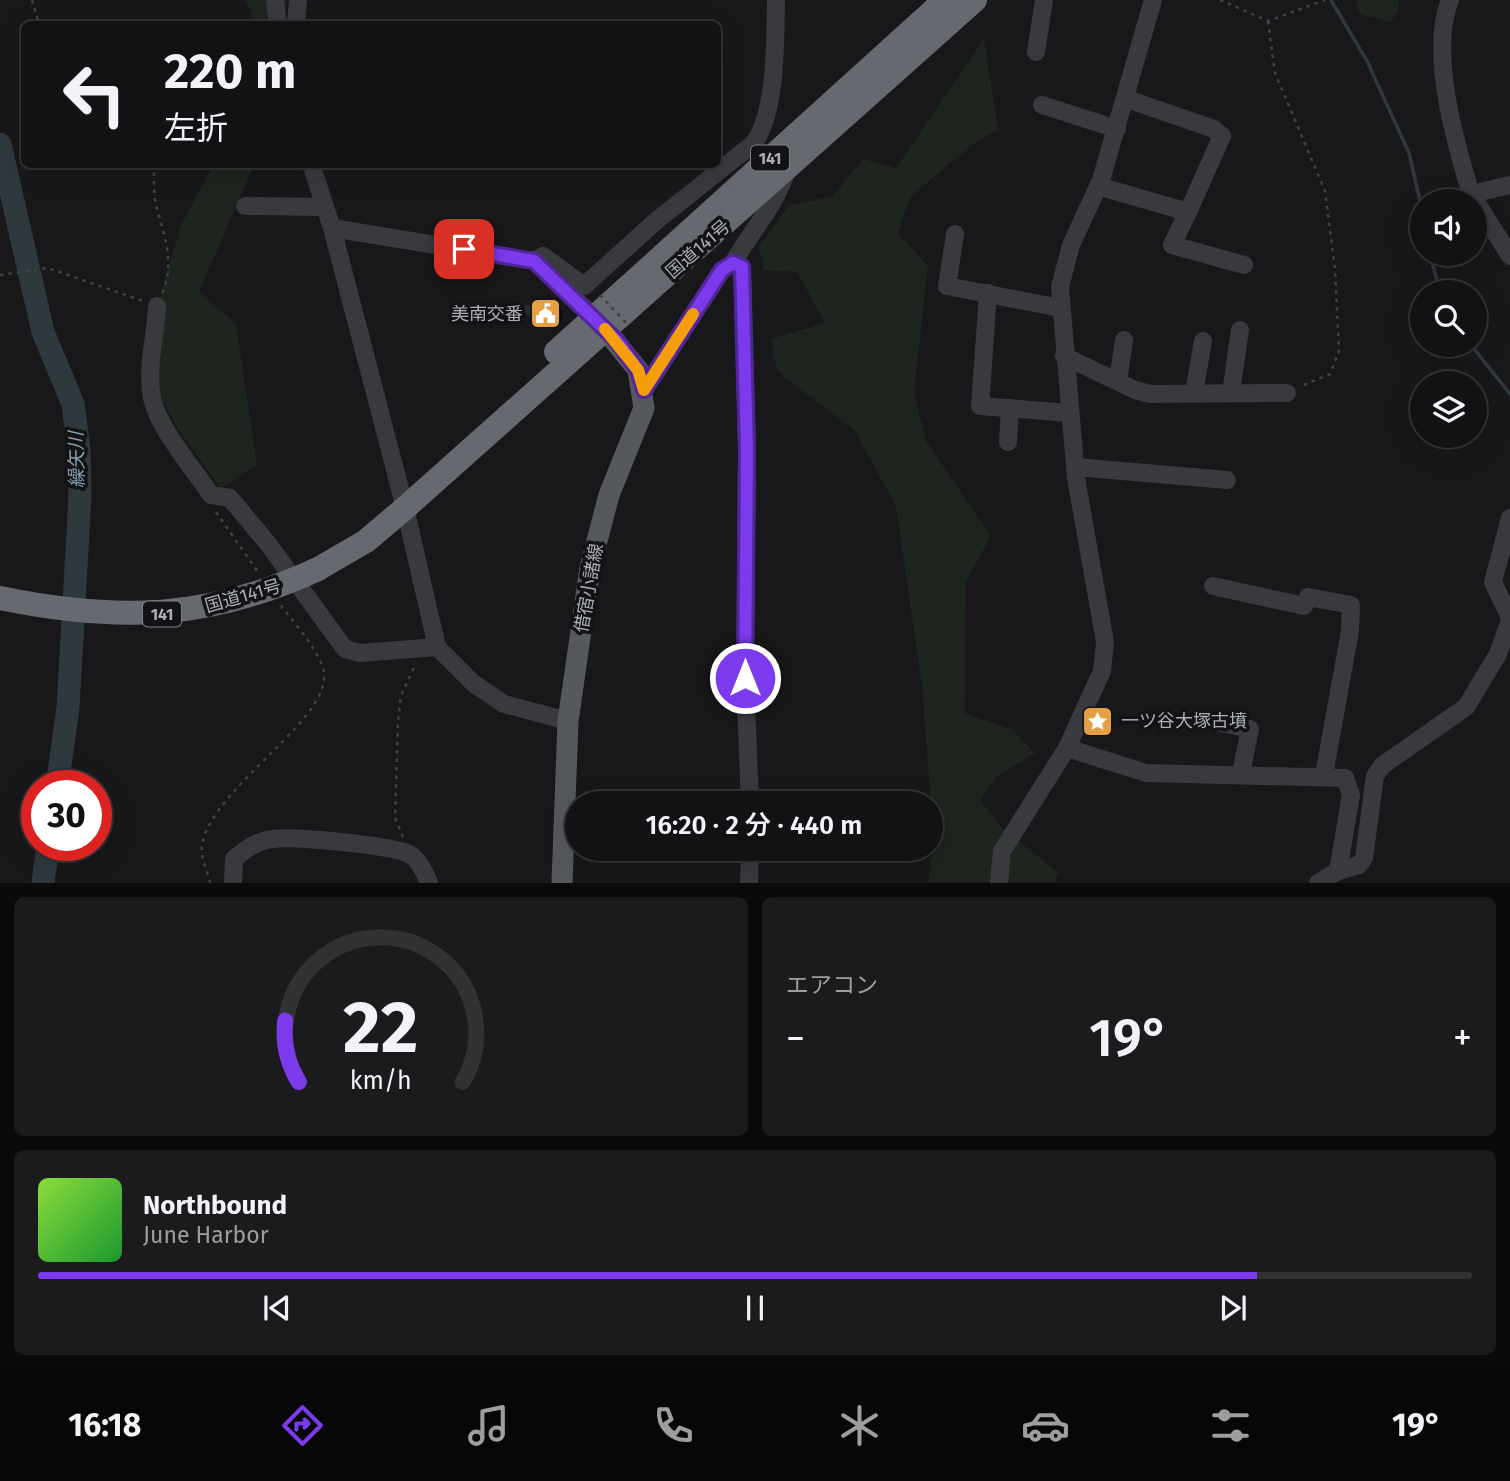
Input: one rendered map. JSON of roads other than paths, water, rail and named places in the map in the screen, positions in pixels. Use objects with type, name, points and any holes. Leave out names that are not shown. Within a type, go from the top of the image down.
[{"type":"highway","name":"国道141号","points":[[0,598],[92,613],[174,613],[244,599],[318,569],[366,541],[412,502],[432,471],[607,316],[945,0]]},
{"type":"highway","name":"国道141号","points":[[607,316],[787,169],[975,0]]},
{"type":"main road","points":[[607,316],[638,370],[644,390]]},
{"type":"main road","name":"借宿小諸線","points":[[562,883],[568,720],[590,568],[609,495],[644,408],[644,390]]},
{"type":"street","points":[[275,0],[278,21]]},
{"type":"street","points":[[296,21],[298,0]]},
{"type":"street","points":[[534,261],[543,256],[584,286],[656,221],[754,143],[766,118],[776,0]]},
{"type":"street","points":[[1036,52],[1044,0]]},
{"type":"street","points":[[999,883],[1002,851],[1067,748],[1102,671],[1105,642],[1076,467],[1060,308],[1064,268],[1098,186],[1127,99],[1144,24],[1153,0]]},
{"type":"street","points":[[1450,0],[1442,19],[1448,117],[1470,189]]},
{"type":"street","points":[[1127,99],[1214,129],[1222,136],[1172,245],[1244,265]]},
{"type":"street","points":[[1042,105],[1117,129]]},
{"type":"street","points":[[312,168],[412,502],[430,648]]},
{"type":"street","points":[[644,390],[722,270],[733,263],[750,233],[780,193],[787,169]]},
{"type":"street","points":[[1487,190],[1510,185]]},
{"type":"street","points":[[1098,186],[1188,212]]},
{"type":"street","points":[[245,206],[325,207]]},
{"type":"street","points":[[1487,219],[1510,256]]},
{"type":"street","points":[[332,228],[534,261],[607,316]]},
{"type":"street","points":[[955,234],[947,286],[1060,308]]},
{"type":"street","points":[[733,263],[742,267],[747,450],[745,678],[750,791]]},
{"type":"street","points":[[988,293],[980,406],[1069,413]]},
{"type":"street","points":[[158,306],[151,347],[152,398],[165,426],[211,495],[230,498],[345,649],[360,653],[430,648],[504,704],[568,720]]},
{"type":"street","points":[[1231,393],[1240,330]]},
{"type":"street","points":[[1118,381],[1124,340]]},
{"type":"street","points":[[1194,393],[1203,341]]},
{"type":"street","points":[[1064,356],[1150,394],[1287,393]]},
{"type":"street","points":[[1008,442],[1010,408]]},
{"type":"street","points":[[1076,467],[1227,480]]},
{"type":"street","points":[[1318,883],[1338,871],[1359,865],[1364,858],[1375,776],[1383,765],[1466,708],[1498,654],[1510,619],[1493,582],[1510,518]]},
{"type":"street","points":[[1213,586],[1304,606],[1308,597],[1351,605],[1350,631],[1324,775]]},
{"type":"street","points":[[1207,720],[1250,729],[1241,773]]},
{"type":"street","points":[[1067,748],[1146,773],[1324,775],[1345,778],[1351,795],[1338,871]]},
{"type":"street","points":[[233,883],[234,859],[252,844],[271,839],[308,839],[409,853],[429,883]]},
{"type":"street","points":[[749,883],[750,861]]},
{"type":"waterway","points":[[1331,0],[1367,61],[1409,153],[1417,189]]},
{"type":"waterway","name":"繰矢川","points":[[0,144],[43,332],[73,404],[79,450],[80,497],[68,708],[59,770]]},
{"type":"waterway","points":[[1433,266],[1437,280]]},
{"type":"waterway","points":[[1481,357],[1510,394]]},
{"type":"waterway","name":"繰矢川","points":[[43,883],[46,861]]},
{"type":"place","name":"美南交番","points":[[546,314]]},
{"type":"place","name":"一ツ谷大塚古墳","points":[[1098,721]]}]
